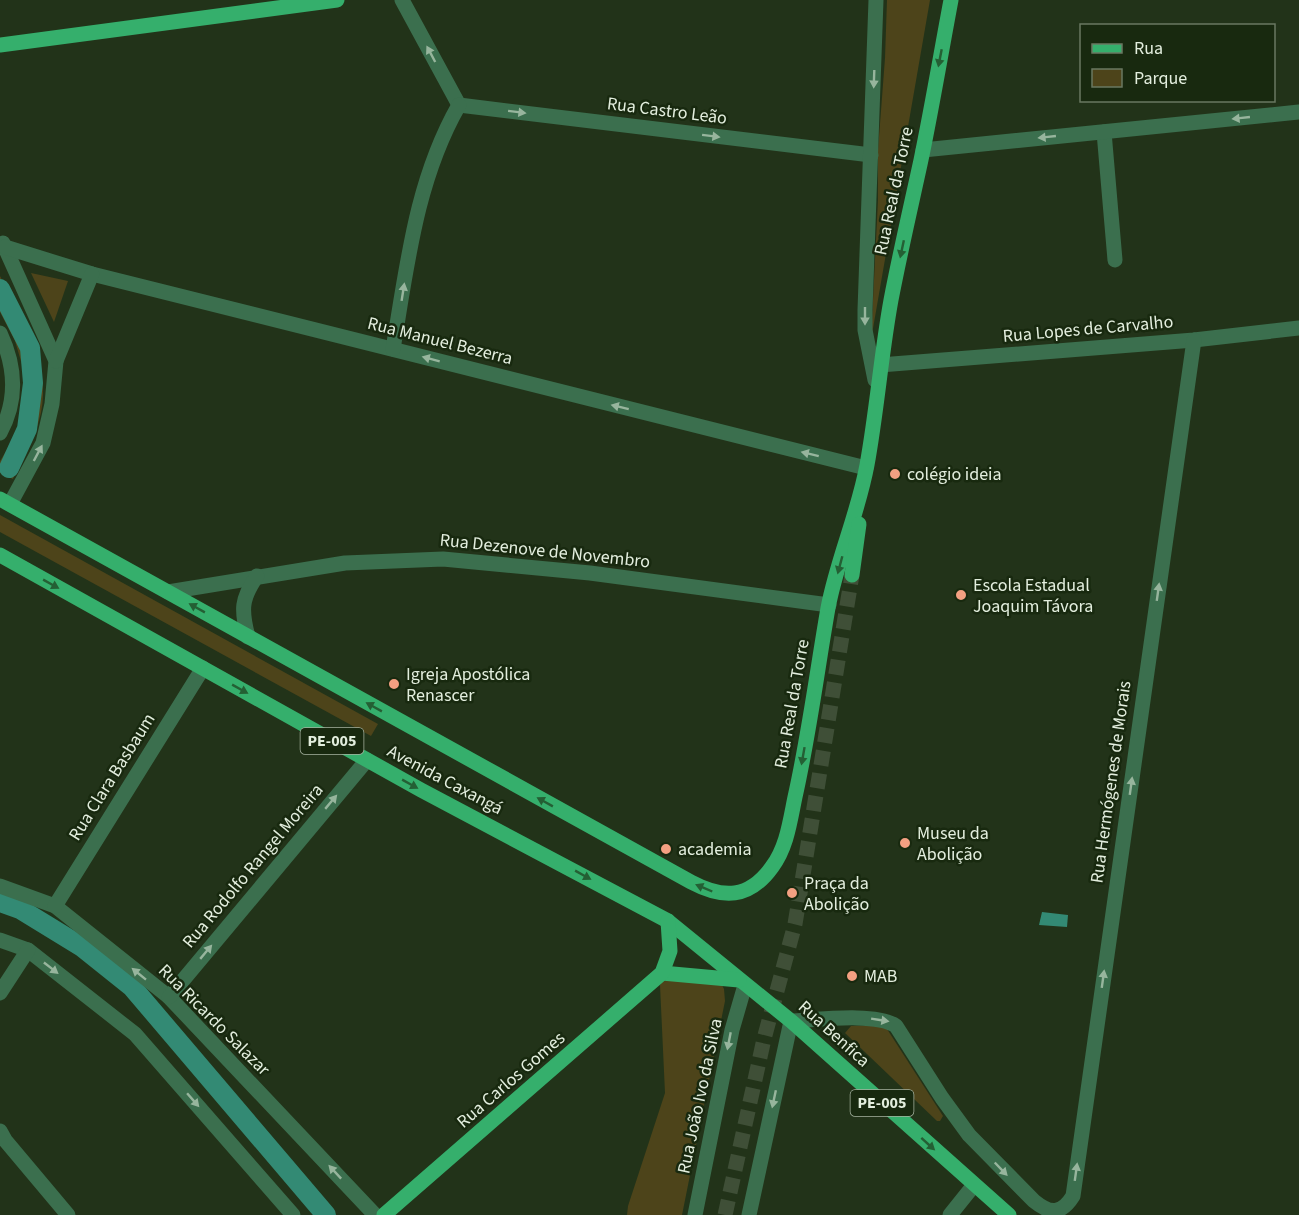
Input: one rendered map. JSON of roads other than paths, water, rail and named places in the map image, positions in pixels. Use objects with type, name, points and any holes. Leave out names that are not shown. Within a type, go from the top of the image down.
[{"type":"main road","points":[[0,45],[337,0]]},
{"type":"main road","name":"Rua Real da Torre","points":[[633,851],[709,892],[727,895],[741,892],[757,884],[781,852],[795,796],[829,605],[866,468],[891,298],[923,150],[951,0]]},
{"type":"main road","points":[[852,575],[866,468]]},
{"type":"main road","name":"Avenida Caxangá","points":[[5,502],[633,851]]},
{"type":"main road","name":"Avenida Caxangá","points":[[0,555],[367,760],[668,921],[742,982]]},
{"type":"main road","points":[[668,921],[670,951],[662,973],[742,982]]},
{"type":"main road","name":"Rua Carlos Gomes","points":[[384,1215],[662,973]]},
{"type":"main road","name":"Rua Benfica","points":[[742,982],[791,1021],[1009,1215]]},
{"type":"street","points":[[393,350],[411,242],[427,176],[445,130],[459,105],[402,0]]},
{"type":"street","name":"Rua Real da Torre","points":[[876,0],[866,330],[877,389]]},
{"type":"street","name":"Rua Castro Leão","points":[[459,105],[871,155]]},
{"type":"street","points":[[923,150],[1299,112]]},
{"type":"street","points":[[1104,132],[1115,260]]},
{"type":"street","points":[[2,242],[56,361]]},
{"type":"street","name":"Rua Manuel Bezerra","points":[[2,242],[92,274],[866,468]]},
{"type":"street","points":[[5,502],[43,443],[52,404],[56,361],[92,274]]},
{"type":"street","name":"Rua Lopes de Carvalho","points":[[880,365],[1194,340],[1299,328]]},
{"type":"street","points":[[0,333],[8,351],[14,378],[8,419],[0,433]]},
{"type":"street","name":"Rua Hermógenes de Morais","points":[[791,1021],[875,1018],[890,1021],[896,1026],[942,1098],[969,1135],[1000,1168],[1046,1210],[1058,1211],[1073,1196],[1194,340]]},
{"type":"street","name":"Rua Dezenove de Novembro","points":[[168,592],[345,563],[443,559],[590,573],[829,605]]},
{"type":"street","points":[[248,637],[243,619],[243,601],[257,576]]},
{"type":"street","name":"Rua Clara Basbaum","points":[[55,906],[203,668]]},
{"type":"street","name":"Rua Rodolfo Rangel Moreira","points":[[169,997],[367,760]]},
{"type":"street","name":"Rua Ricardo Salazar","points":[[0,886],[55,906],[169,997],[375,1215]]},
{"type":"street","points":[[0,940],[28,950],[135,1034],[293,1215]]},
{"type":"street","points":[[0,993],[28,950]]},
{"type":"street","name":"Rua João Ivo da Silva","points":[[695,1215],[742,982]]},
{"type":"street","points":[[749,1215],[791,1021]]},
{"type":"street","points":[[0,1131],[68,1215]]},
{"type":"street","points":[[950,1215],[974,1185]]},
{"type":"water","points":[[1042,912],[1068,915],[1067,927],[1039,925]]},
{"type":"waterway","points":[[0,289],[30,348],[33,383],[27,429],[9,468]]},
{"type":"waterway","points":[[0,902],[20,909],[82,947],[132,987],[326,1215]]},
{"type":"tunnel","points":[[725,1215],[764,1039],[795,924],[852,575]]},
{"type":"place","name":"colégio ideia","points":[[895,474]]},
{"type":"place","name":"Escola Estadual Joaquim Távora","points":[[961,595]]},
{"type":"place","name":"Igreja Apostólica Renascer","points":[[394,684]]},
{"type":"place","name":"Museu da Abolição","points":[[905,843]]},
{"type":"place","name":"academia","points":[[666,849]]},
{"type":"place","name":"Praça da Abolição","points":[[792,893]]},
{"type":"place","name":"MAB","points":[[852,976]]}]
